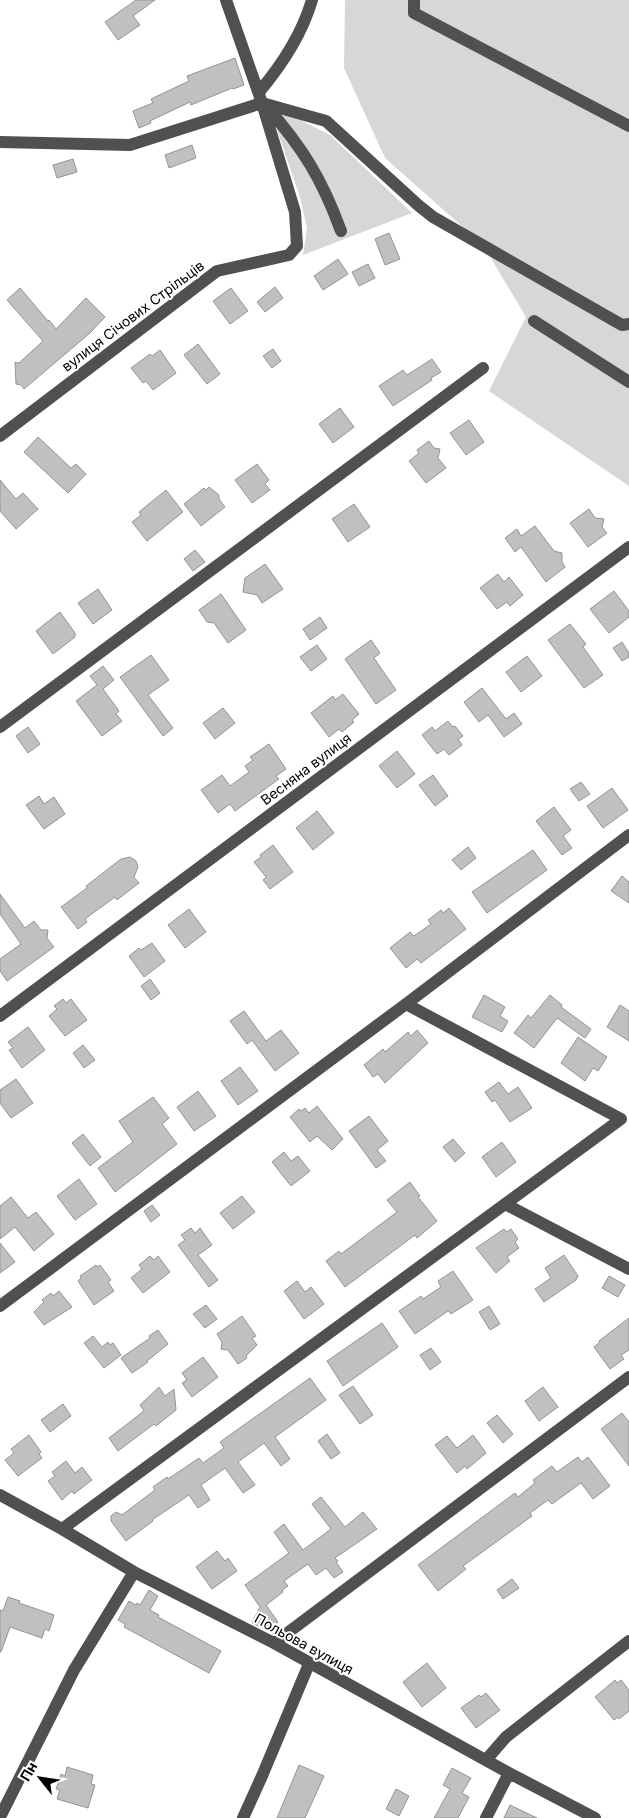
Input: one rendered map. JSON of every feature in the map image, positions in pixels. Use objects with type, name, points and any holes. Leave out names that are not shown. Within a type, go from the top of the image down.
[{"type":"street","name":"вулиця Січових Стрільців","points":[[0,436],[218,270],[289,255],[297,246],[295,212],[260,98],[226,0]]},
{"type":"street","points":[[260,98],[287,54],[312,0]]},
{"type":"street","points":[[414,0],[414,13],[629,126]]},
{"type":"street","points":[[260,98],[288,131],[310,162],[328,196],[342,231]]},
{"type":"street","points":[[0,142],[130,145],[260,98],[326,121],[433,218],[622,325],[629,324]]},
{"type":"street","points":[[534,321],[629,382]]},
{"type":"street","points":[[0,727],[483,368]]},
{"type":"street","name":"Весняна вулиця","points":[[0,1016],[629,547]]},
{"type":"street","points":[[0,1306],[627,839]]},
{"type":"street","points":[[62,1529],[621,1119],[406,1004]]},
{"type":"street","points":[[505,1204],[629,1269]]},
{"type":"street","points":[[274,1643],[629,1377]]},
{"type":"street","name":"Польова вулиця","points":[[0,1495],[134,1572],[274,1643],[309,1664],[595,1818]]},
{"type":"street","points":[[0,1817],[74,1670],[134,1572]]},
{"type":"street","points":[[486,1760],[506,1737],[629,1641]]},
{"type":"street","points":[[243,1818],[309,1664]]},
{"type":"street","points":[[486,1818],[509,1773]]},
{"type":"shaded area","points":[[345,0],[629,0],[629,486],[489,391],[526,317],[483,245],[385,158],[344,68]]},
{"type":"shaded area","points":[[278,115],[296,118],[330,135],[412,213],[303,255],[307,228],[300,197],[274,121]]},
{"type":"building","points":[[136,0],[155,0],[133,16],[140,25],[118,40],[105,22]]},
{"type":"building","points":[[235,58],[244,85],[191,105],[190,102],[139,128],[133,111],[153,103],[151,99],[189,81],[187,76]]},
{"type":"building","points":[[192,145],[196,158],[169,168],[165,155]]},
{"type":"building","points":[[73,159],[77,172],[57,178],[53,165]]},
{"type":"building","points":[[389,233],[400,259],[385,265],[375,239]]},
{"type":"building","points":[[338,259],[348,274],[323,290],[314,276]]},
{"type":"building","points":[[368,264],[375,278],[359,286],[352,272]]},
{"type":"building","points":[[275,287],[283,298],[265,312],[257,302]]},
{"type":"building","points":[[20,288],[56,329],[86,298],[105,317],[90,333],[24,389],[21,385],[16,384],[15,362],[19,363],[43,341],[7,300]]},
{"type":"building","points":[[231,288],[248,311],[230,324],[213,301]]},
{"type":"building","points":[[198,344],[220,374],[207,384],[184,355]]},
{"type":"building","points":[[273,349],[281,361],[272,368],[263,356]]},
{"type":"building","points":[[160,350],[176,373],[153,390],[146,381],[143,383],[131,368],[150,354],[152,356]]},
{"type":"building","points":[[432,359],[441,372],[393,406],[379,386],[403,370],[407,375]]},
{"type":"building","points":[[340,408],[354,427],[333,443],[319,424]]},
{"type":"building","points":[[469,420],[484,442],[466,455],[450,433]]},
{"type":"building","points":[[38,437],[71,468],[76,464],[86,474],[68,493],[24,452]]},
{"type":"building","points":[[429,441],[434,448],[440,449],[438,458],[446,468],[426,483],[409,461],[419,453],[417,450]]},
{"type":"building","points":[[257,464],[269,480],[265,484],[270,490],[252,503],[235,480]]},
{"type":"building","points":[[0,480],[16,499],[23,493],[38,509],[16,529],[0,511]]},
{"type":"building","points":[[209,487],[219,495],[219,499],[225,507],[201,526],[184,504],[204,488],[206,490]]},
{"type":"building","points":[[166,490],[183,512],[147,541],[132,522],[141,515],[139,512]]},
{"type":"building","points":[[354,504],[370,527],[348,542],[332,519]]},
{"type":"building","points":[[589,509],[595,518],[604,519],[602,527],[607,533],[588,547],[570,523]]},
{"type":"building","points":[[535,526],[554,551],[562,553],[562,562],[565,567],[546,582],[521,547],[515,552],[505,538],[517,529],[521,536]]},
{"type":"building","points":[[195,550],[205,562],[193,571],[184,559]]},
{"type":"building","points":[[265,564],[283,589],[262,603],[257,595],[243,592],[245,578]]},
{"type":"building","points":[[498,574],[504,582],[509,577],[523,595],[510,606],[507,602],[497,609],[480,588]]},
{"type":"building","points":[[98,589],[112,610],[93,624],[78,603]]},
{"type":"building","points":[[614,591],[629,611],[629,617],[609,633],[590,609]]},
{"type":"building","points":[[221,594],[246,630],[228,643],[214,623],[207,622],[199,610]]},
{"type":"building","points":[[60,612],[75,633],[75,637],[53,654],[36,631]]},
{"type":"building","points":[[320,617],[327,628],[310,640],[303,629]]},
{"type":"building","points":[[570,624],[586,644],[583,647],[603,675],[584,688],[548,640]]},
{"type":"building","points":[[371,640],[380,653],[374,658],[396,690],[376,704],[345,659]]},
{"type":"building","points":[[622,642],[629,653],[629,657],[622,661],[613,648]]},
{"type":"building","points":[[317,645],[327,659],[311,671],[300,657]]},
{"type":"building","points":[[151,655],[169,680],[148,695],[173,728],[163,736],[120,677]]},
{"type":"building","points":[[527,656],[542,676],[521,692],[506,672]]},
{"type":"building","points":[[103,666],[114,680],[103,689],[119,711],[116,714],[122,721],[102,736],[76,701],[97,685],[90,676]]},
{"type":"building","points":[[482,688],[506,719],[514,713],[522,724],[504,737],[488,715],[479,722],[464,702]]},
{"type":"building","points":[[343,694],[359,714],[352,720],[354,722],[342,732],[339,729],[329,737],[311,713],[333,696],[335,700]]},
{"type":"building","points":[[223,708],[235,723],[215,739],[203,723]]},
{"type":"building","points":[[448,721],[463,736],[458,739],[462,745],[449,755],[444,749],[437,754],[422,735],[432,727],[435,731]]},
{"type":"building","points":[[28,727],[40,744],[28,753],[16,736]]},
{"type":"building","points":[[269,744],[286,769],[276,776],[279,779],[235,811],[230,804],[218,813],[201,790],[222,775],[230,786],[249,772],[245,766],[253,760],[250,757]]},
{"type":"building","points":[[397,751],[415,774],[397,788],[379,766]]},
{"type":"building","points":[[433,775],[448,796],[435,806],[419,785]]},
{"type":"building","points":[[581,782],[590,794],[579,801],[570,789]]},
{"type":"building","points":[[612,788],[628,810],[603,828],[587,806]]},
{"type":"building","points":[[39,796],[44,804],[54,797],[65,814],[44,829],[26,805]]},
{"type":"building","points":[[554,807],[571,830],[563,836],[572,848],[562,855],[536,821]]},
{"type":"building","points":[[317,811],[334,833],[313,850],[296,828]]},
{"type":"building","points":[[273,845],[293,872],[270,889],[263,880],[266,877],[254,862]]},
{"type":"building","points":[[468,847],[476,858],[461,870],[452,860]]},
{"type":"building","points":[[533,850],[547,870],[487,913],[472,892]]},
{"type":"building","points":[[130,857],[136,861],[138,867],[134,877],[139,883],[117,900],[115,897],[85,919],[87,922],[78,929],[61,907],[121,859]]},
{"type":"building","points":[[622,876],[629,882],[629,903],[611,891]]},
{"type":"building","points":[[0,894],[25,928],[34,921],[41,930],[48,930],[47,938],[54,947],[7,981],[0,971],[0,959],[21,944],[0,914]]},
{"type":"building","points":[[449,908],[466,929],[421,963],[417,959],[406,968],[390,948],[410,932],[414,936],[431,924],[428,920],[441,910],[443,913]]},
{"type":"building","points":[[189,909],[206,932],[185,948],[168,925]]},
{"type":"building","points":[[152,943],[165,961],[144,977],[129,956],[139,948],[141,950]]},
{"type":"building","points":[[150,979],[160,993],[151,1000],[141,986]]},
{"type":"building","points":[[484,995],[505,1007],[500,1016],[508,1021],[502,1032],[472,1017]]},
{"type":"building","points":[[550,995],[562,1005],[561,1007],[591,1029],[585,1038],[557,1018],[534,1048],[514,1033],[528,1015],[531,1018]]},
{"type":"building","points":[[63,999],[66,1003],[71,999],[87,1020],[65,1036],[49,1016],[57,1009],[54,1006]]},
{"type":"building","points":[[620,1005],[629,1011],[629,1041],[607,1027]]},
{"type":"building","points":[[244,1011],[266,1041],[281,1030],[299,1053],[275,1071],[252,1040],[247,1044],[230,1021]]},
{"type":"building","points":[[28,1027],[45,1050],[22,1068],[9,1050],[13,1048],[8,1042]]},
{"type":"building","points":[[417,1030],[428,1043],[385,1083],[378,1074],[373,1077],[364,1065],[383,1049],[385,1052],[408,1032],[411,1036]]},
{"type":"building","points":[[578,1037],[607,1057],[598,1071],[593,1068],[585,1081],[561,1063]]},
{"type":"building","points":[[83,1045],[95,1060],[84,1068],[73,1053]]},
{"type":"building","points":[[240,1067],[258,1091],[238,1105],[221,1081]]},
{"type":"building","points":[[16,1079],[33,1103],[11,1118],[0,1103],[0,1090]]},
{"type":"building","points":[[499,1082],[508,1094],[518,1087],[532,1108],[510,1122],[495,1100],[492,1102],[485,1092]]},
{"type":"building","points":[[198,1091],[216,1116],[194,1131],[177,1107]]},
{"type":"building","points":[[153,1097],[169,1118],[162,1124],[177,1144],[115,1192],[98,1168],[133,1142],[119,1121]]},
{"type":"building","points":[[317,1106],[343,1139],[332,1150],[317,1136],[310,1142],[290,1117],[299,1109],[301,1111],[305,1108],[309,1113]]},
{"type":"building","points":[[369,1116],[388,1141],[377,1150],[386,1161],[376,1168],[349,1131]]},
{"type":"building","points":[[83,1134],[101,1157],[90,1166],[72,1143]]},
{"type":"building","points":[[453,1139],[465,1153],[455,1162],[443,1147]]},
{"type":"building","points":[[502,1142],[516,1162],[496,1177],[482,1157]]},
{"type":"building","points":[[284,1152],[291,1161],[298,1156],[310,1171],[291,1186],[272,1162]]},
{"type":"building","points":[[79,1179],[97,1204],[75,1220],[57,1196]]},
{"type":"building","points":[[410,1182],[420,1196],[418,1197],[437,1221],[417,1238],[415,1235],[345,1287],[326,1261],[339,1251],[341,1254],[397,1212],[387,1200]]},
{"type":"building","points":[[242,1196],[255,1212],[233,1229],[220,1213]]},
{"type":"building","points":[[11,1197],[28,1218],[36,1212],[54,1234],[34,1251],[15,1227],[0,1239],[0,1206]]},
{"type":"building","points":[[152,1205],[160,1215],[151,1222],[144,1211]]},
{"type":"building","points":[[191,1228],[195,1233],[200,1228],[212,1245],[198,1255],[218,1280],[209,1287],[178,1245],[185,1240],[181,1235]]},
{"type":"building","points":[[504,1229],[507,1232],[511,1229],[518,1239],[515,1242],[519,1248],[507,1257],[510,1261],[496,1273],[476,1248]]},
{"type":"building","points":[[0,1243],[15,1262],[0,1273]]},
{"type":"building","points":[[564,1255],[578,1276],[576,1280],[544,1302],[535,1289],[551,1278],[545,1268]]},
{"type":"building","points":[[150,1256],[154,1260],[158,1256],[170,1272],[143,1293],[131,1278],[142,1269],[139,1265]]},
{"type":"building","points":[[96,1265],[97,1267],[100,1265],[111,1280],[108,1282],[114,1291],[94,1305],[78,1281],[81,1278],[80,1276]]},
{"type":"building","points":[[453,1271],[473,1300],[451,1314],[448,1311],[415,1334],[399,1311],[421,1296],[423,1299],[441,1287],[438,1281]]},
{"type":"building","points":[[609,1276],[625,1285],[618,1297],[602,1288]]},
{"type":"building","points":[[297,1281],[305,1292],[311,1287],[324,1304],[304,1319],[284,1291]]},
{"type":"building","points":[[59,1291],[72,1307],[44,1325],[34,1312],[44,1302],[42,1300],[51,1293],[53,1296]]},
{"type":"building","points":[[206,1305],[217,1319],[205,1328],[193,1314]]},
{"type":"building","points":[[489,1306],[500,1324],[490,1330],[479,1312]]},
{"type":"building","points":[[242,1316],[256,1336],[252,1338],[257,1345],[246,1356],[247,1358],[238,1364],[228,1350],[221,1349],[222,1342],[217,1334]]},
{"type":"building","points":[[629,1318],[629,1350],[621,1355],[624,1359],[610,1369],[594,1347]]},
{"type":"building","points":[[382,1323],[398,1347],[343,1386],[327,1361]]},
{"type":"building","points":[[158,1330],[168,1344],[132,1373],[121,1358],[150,1338],[149,1336]]},
{"type":"building","points":[[93,1336],[102,1347],[108,1342],[110,1345],[113,1343],[121,1355],[104,1368],[84,1343]]},
{"type":"building","points":[[431,1348],[441,1362],[430,1370],[420,1355]]},
{"type":"building","points":[[203,1357],[218,1377],[192,1397],[182,1383],[187,1380],[182,1373]]},
{"type":"building","points":[[310,1378],[326,1400],[275,1437],[290,1459],[281,1466],[264,1443],[238,1462],[255,1485],[243,1493],[225,1468],[201,1485],[210,1500],[198,1508],[189,1495],[152,1520],[126,1541],[111,1521],[111,1516],[116,1512],[122,1515],[155,1490],[153,1487],[199,1458],[203,1463],[224,1448],[220,1442]]},
{"type":"building","points":[[353,1386],[373,1415],[360,1424],[339,1395]]},
{"type":"building","points":[[159,1387],[165,1396],[174,1389],[176,1410],[156,1426],[154,1424],[118,1451],[109,1438],[144,1411],[140,1405]]},
{"type":"building","points":[[543,1387],[558,1407],[539,1421],[525,1401]]},
{"type":"building","points":[[63,1404],[71,1416],[50,1432],[41,1420]]},
{"type":"building","points":[[622,1413],[629,1422],[629,1466],[601,1429]]},
{"type":"building","points":[[497,1415],[513,1434],[503,1443],[487,1423]]},
{"type":"building","points":[[327,1434],[340,1453],[331,1459],[318,1441]]},
{"type":"building","points":[[29,1435],[41,1452],[39,1454],[42,1458],[18,1476],[5,1460],[14,1453],[11,1449]]},
{"type":"building","points":[[473,1435],[486,1453],[467,1469],[465,1466],[457,1473],[435,1445],[447,1436],[457,1448]]},
{"type":"building","points":[[578,1457],[582,1462],[588,1457],[610,1486],[593,1499],[581,1483],[552,1504],[548,1500],[530,1513],[532,1516],[463,1566],[466,1569],[438,1591],[418,1565],[515,1493],[518,1497],[535,1483],[533,1480],[552,1466],[557,1472]]},
{"type":"building","points":[[66,1461],[75,1473],[82,1467],[92,1480],[74,1494],[72,1491],[62,1500],[48,1481],[55,1476],[52,1472]]},
{"type":"building","points":[[321,1497],[345,1527],[363,1512],[377,1529],[335,1558],[343,1572],[334,1578],[326,1568],[316,1575],[308,1564],[284,1581],[288,1586],[266,1605],[278,1622],[267,1630],[252,1623],[260,1607],[245,1585],[289,1553],[274,1532],[284,1524],[303,1550],[331,1529],[312,1504]]},
{"type":"building","points":[[217,1551],[225,1561],[228,1558],[237,1571],[212,1589],[196,1567]]},
{"type":"building","points":[[512,1579],[519,1588],[503,1599],[497,1590]]},
{"type":"building","points":[[149,1590],[158,1596],[150,1610],[159,1615],[158,1617],[221,1651],[209,1673],[124,1627],[125,1624],[118,1620],[129,1601],[140,1605]]},
{"type":"building","points":[[8,1597],[20,1601],[19,1603],[54,1615],[49,1631],[45,1629],[42,1638],[10,1627],[0,1652],[0,1610],[3,1611]]},
{"type":"building","points":[[427,1663],[446,1688],[422,1707],[403,1682]]},
{"type":"building","points":[[615,1680],[617,1683],[621,1680],[629,1690],[629,1711],[619,1719],[618,1717],[614,1720],[595,1697]]},
{"type":"building","points":[[486,1693],[500,1710],[476,1728],[461,1708],[479,1695],[481,1697]]},
{"type":"building","points":[[299,1765],[324,1776],[305,1818],[277,1818]]},
{"type":"building","points":[[67,1767],[93,1775],[91,1784],[95,1785],[88,1808],[57,1799],[60,1790],[56,1789],[61,1774],[65,1776]]},
{"type":"building","points":[[452,1768],[471,1778],[462,1793],[469,1797],[458,1818],[434,1818],[450,1789],[443,1785]]},
{"type":"building","points":[[396,1789],[409,1796],[399,1816],[386,1809]]},
{"type":"building","points":[[510,1805],[537,1818],[504,1818]]}]
